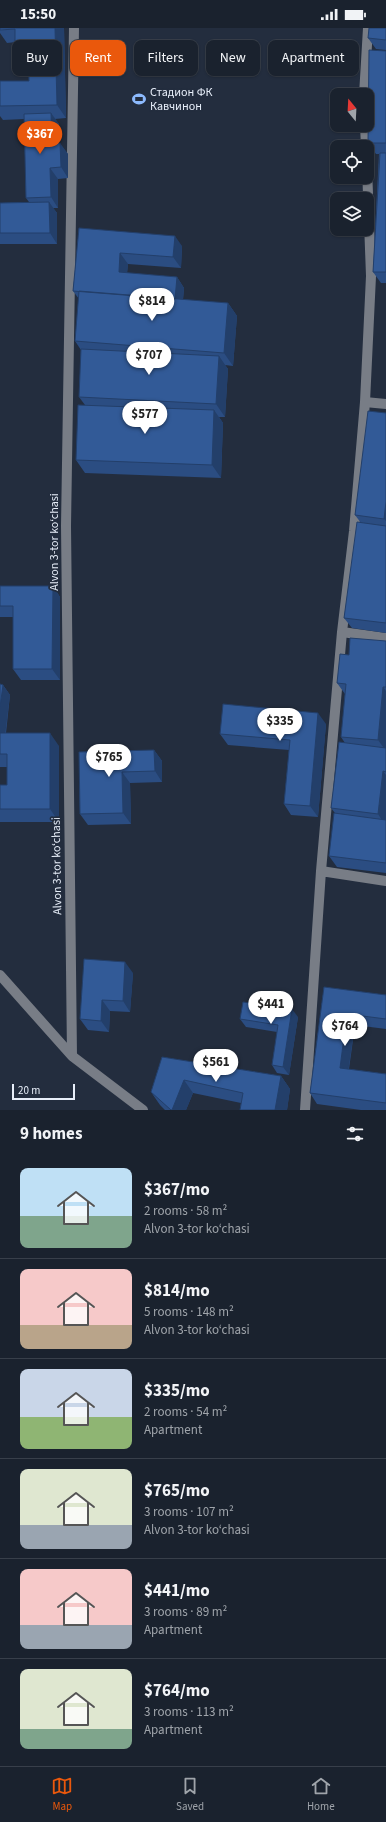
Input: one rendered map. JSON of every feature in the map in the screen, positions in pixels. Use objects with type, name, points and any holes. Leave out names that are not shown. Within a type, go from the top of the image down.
[{"type":"street","name":"Alvon 3-tor ko‘chasi","points":[[72,1056],[66,526],[74,28]]},
{"type":"street","points":[[364,88],[368,28]]},
{"type":"street","points":[[305,1110],[321,870],[342,632],[354,530],[365,402],[371,276],[368,184]]},
{"type":"street","points":[[365,402],[386,404]]},
{"type":"street","points":[[342,632],[386,638]]},
{"type":"street","points":[[321,870],[386,880]]},
{"type":"street","points":[[0,975],[72,1056],[143,1110]]},
{"type":"building","points":[[0,28],[55,28],[55,40],[15,40],[15,29],[0,30]]},
{"type":"building","points":[[369,28],[386,28],[386,40],[368,38]]},
{"type":"building","points":[[369,50],[386,51],[386,143],[374,143],[374,140],[368,140],[368,132],[374,132],[374,88],[369,88]]},
{"type":"building","points":[[29,76],[56,76],[57,105],[0,106],[0,81],[29,81]]},
{"type":"building","points":[[51,113],[52,143],[60,143],[61,167],[50,168],[51,197],[26,198],[24,114]]},
{"type":"building","points":[[380,153],[386,153],[386,272],[373,272]]},
{"type":"building","points":[[49,202],[50,233],[0,233],[0,203]]},
{"type":"building","points":[[79,228],[175,236],[173,257],[120,253],[119,272],[177,277],[175,299],[73,291]]},
{"type":"building","points":[[79,291],[228,303],[224,353],[75,341]]},
{"type":"building","points":[[81,349],[219,356],[216,404],[79,397]]},
{"type":"building","points":[[78,405],[214,410],[212,465],[76,460]]},
{"type":"building","points":[[368,411],[386,413],[386,502],[384,519],[355,515]]},
{"type":"building","points":[[357,522],[386,526],[386,623],[344,618]]},
{"type":"building","points":[[0,586],[53,586],[52,669],[13,669],[13,606],[0,606]]},
{"type":"building","points":[[350,638],[386,641],[386,687],[383,687],[378,740],[341,737],[346,684],[337,683],[340,654],[349,655]]},
{"type":"building","points":[[0,684],[3,685],[0,707]]},
{"type":"building","points":[[223,704],[318,713],[310,806],[284,804],[290,740],[220,734]]},
{"type":"building","points":[[0,733],[50,733],[50,809],[0,809],[0,785],[7,785],[7,754],[0,754]]},
{"type":"building","points":[[339,742],[386,748],[386,772],[383,771],[378,814],[331,808]]},
{"type":"building","points":[[154,750],[155,771],[122,772],[123,813],[80,814],[79,752]]},
{"type":"building","points":[[334,813],[386,820],[386,863],[329,856]]},
{"type":"building","points":[[84,959],[125,962],[123,1001],[102,1000],[101,1021],[80,1019]]},
{"type":"building","points":[[324,987],[386,995],[386,1019],[347,1014],[340,1068],[386,1074],[386,1103],[310,1093]]},
{"type":"building","points":[[243,1002],[292,1009],[283,1067],[272,1065],[278,1025],[240,1019]]},
{"type":"building","points":[[162,1057],[281,1076],[275,1110],[240,1110],[243,1093],[184,1080],[171,1110],[151,1092]]},
{"type":"place","name":"Стадион ФК Кавчинон","points":[[139,99]]}]
